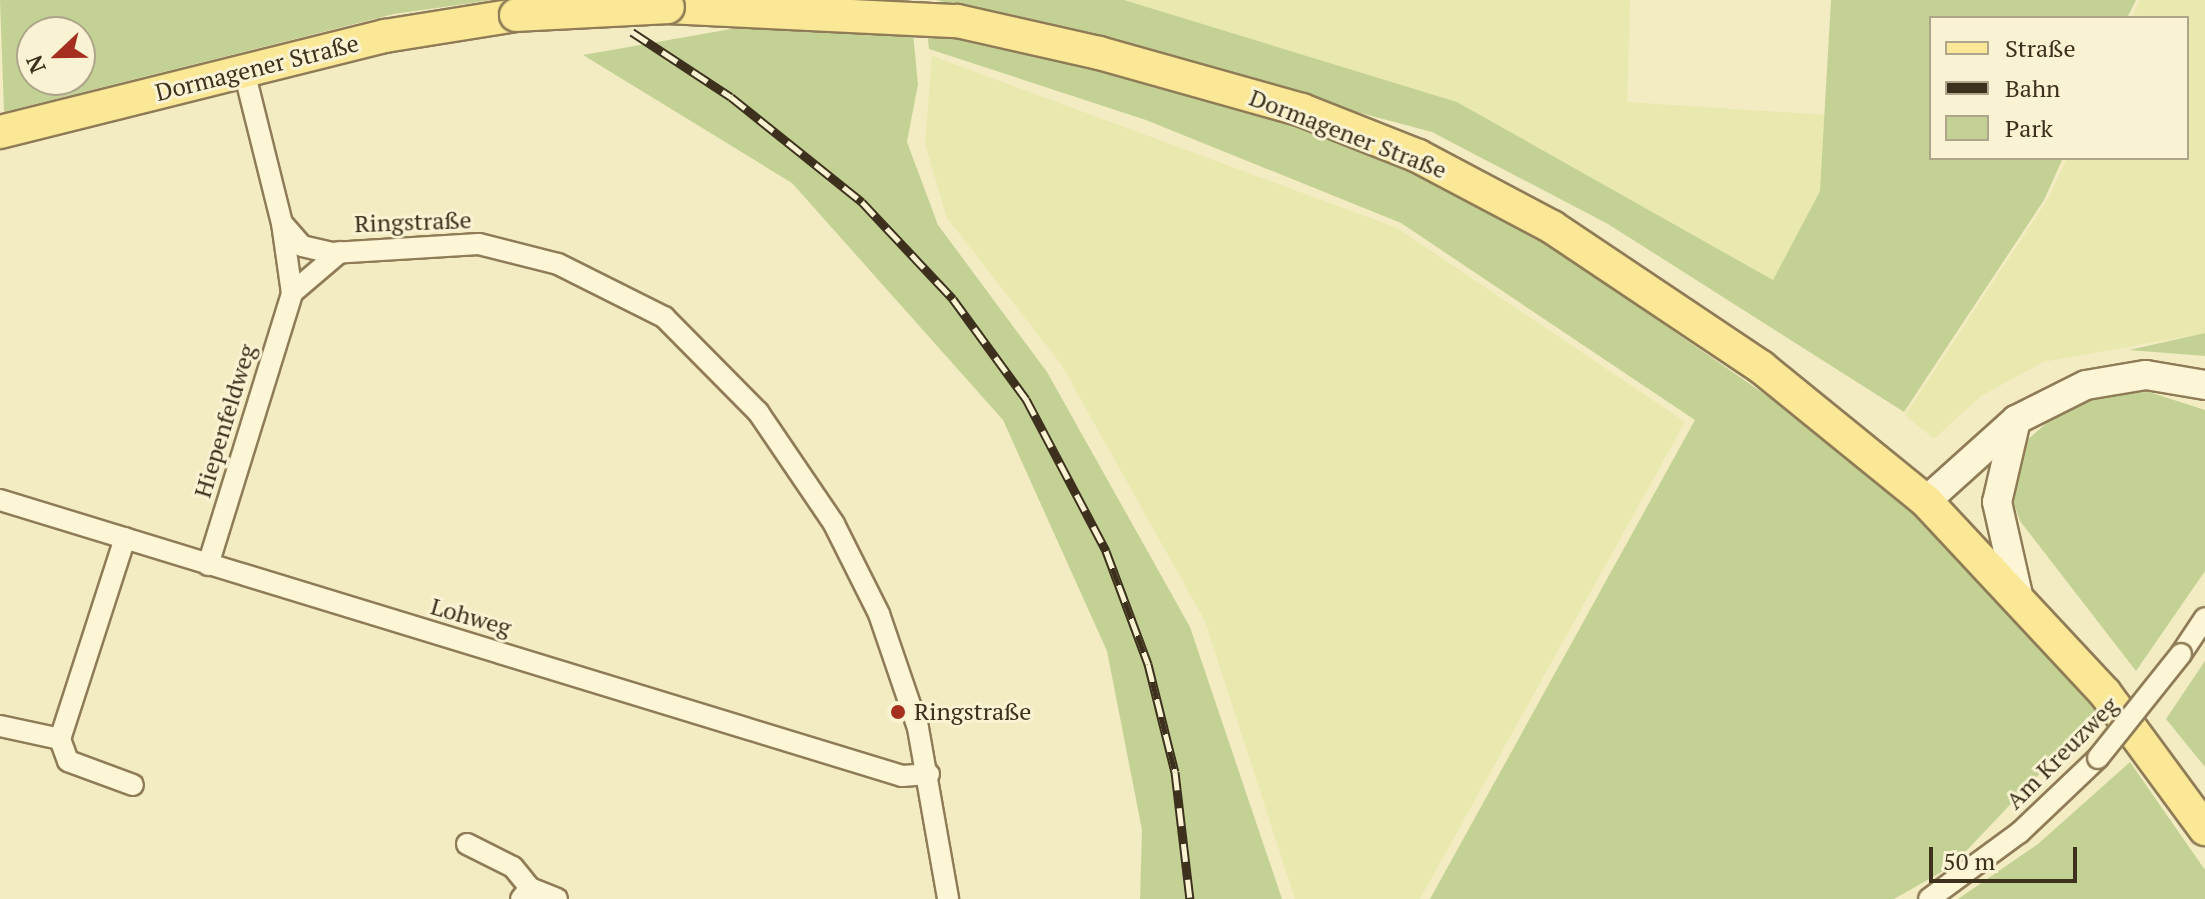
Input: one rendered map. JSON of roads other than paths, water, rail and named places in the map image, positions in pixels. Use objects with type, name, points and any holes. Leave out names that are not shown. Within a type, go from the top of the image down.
[{"type":"main road","name":"Dormagener Straße","points":[[0,132],[385,36],[516,15],[668,7],[851,12],[957,21],[1201,79],[1418,156],[1552,227],[1828,420],[1926,501],[2018,595],[2115,706],[2205,829]]},
{"type":"main road","points":[[1926,501],[2016,420],[2086,385],[2146,375],[2205,385]]},
{"type":"main road","points":[[2016,420],[1997,502],[2018,595]]},
{"type":"street","points":[[244,71],[282,223],[292,293]]},
{"type":"street","name":"Ringstraße","points":[[282,223],[302,246],[342,251],[443,242],[507,250],[626,293],[688,337],[758,412],[849,550],[898,663],[929,774],[948,899]]},
{"type":"street","points":[[292,293],[342,251]]},
{"type":"street","name":"Hiepenfeldweg","points":[[208,565],[292,293]]},
{"type":"street","name":"Lohweg","points":[[0,500],[902,776],[929,774]]},
{"type":"street","points":[[125,538],[60,739],[68,761],[133,785]]},
{"type":"street","name":"Am Kreuzweg","points":[[1929,899],[2019,833],[2098,758],[2181,654],[2205,618]]},
{"type":"street","points":[[0,726],[60,739]]},
{"type":"street","points":[[467,844],[513,867],[526,894],[557,899]]},
{"type":"railway","points":[[632,32],[731,97],[862,202],[953,299],[1026,399],[1106,551],[1148,664],[1175,772],[1190,899]]},
{"type":"place","name":"Ringstraße","points":[[898,712]]}]
